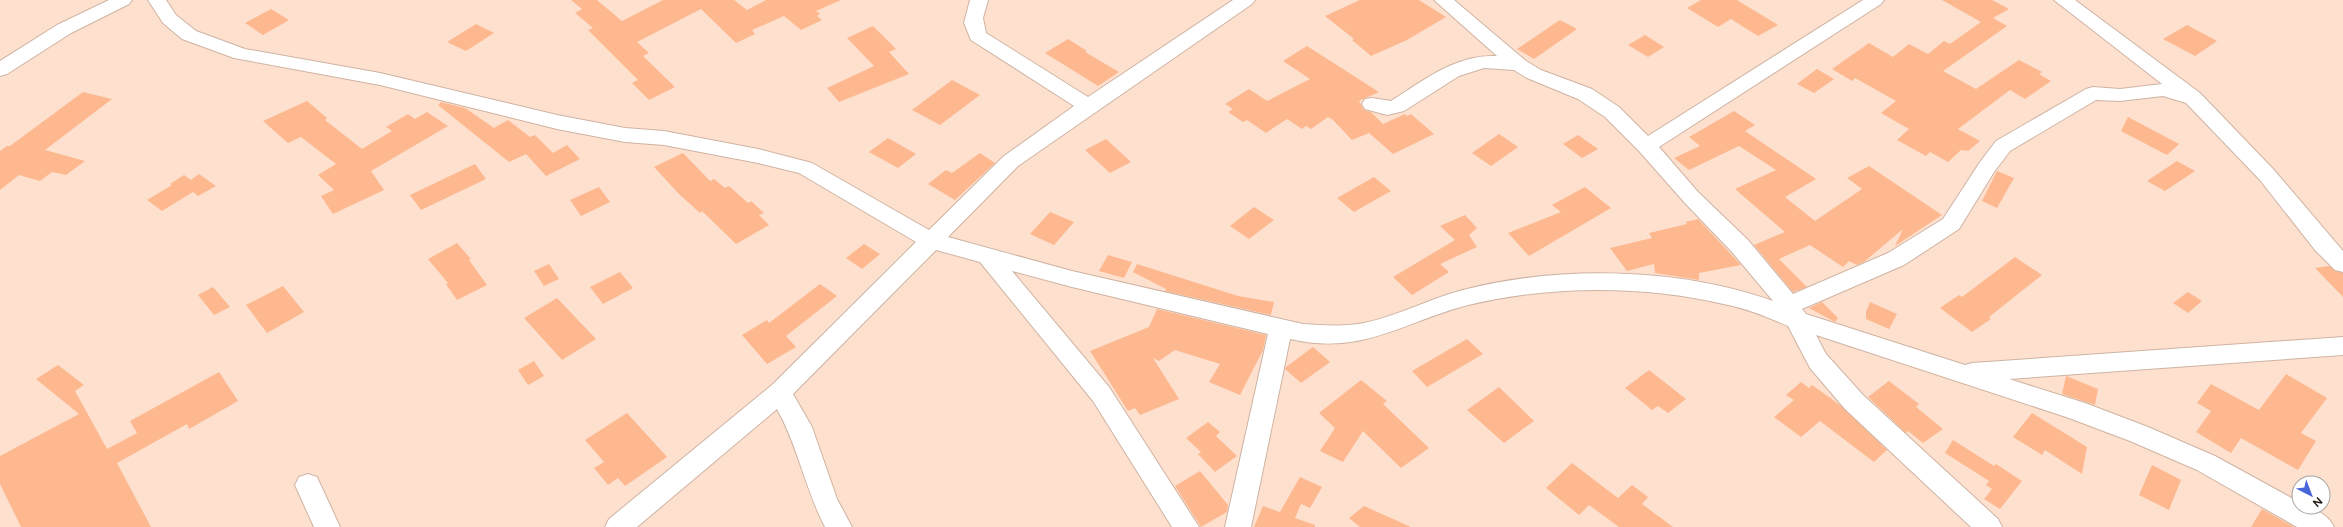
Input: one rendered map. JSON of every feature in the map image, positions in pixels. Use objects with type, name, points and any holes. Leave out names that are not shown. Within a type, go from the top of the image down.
[{"type":"street","points":[[0,70],[64,29],[123,0]]},
{"type":"street","points":[[158,0],[168,19],[188,35],[241,54],[380,79],[557,122],[758,156],[805,168],[825,178],[930,240],[988,258],[1072,280],[1303,333],[1338,335],[1372,330],[1432,308],[1480,294],[1577,282],[1673,287],[1718,294],[1794,313],[1961,373],[2076,410],[2193,457],[2320,527]]},
{"type":"street","points":[[978,0],[973,15],[973,26],[978,36],[1088,106]]},
{"type":"street","points":[[618,527],[780,392],[930,240],[1011,161],[1088,106],[1164,56],[1224,12],[1246,0]]},
{"type":"street","points":[[1443,0],[1519,65],[1534,74],[1585,94],[1612,112],[1646,146],[1691,197],[1740,246],[1794,313],[1818,361],[1854,402],[1989,527]]},
{"type":"street","points":[[1646,146],[1875,0]]},
{"type":"street","points":[[2063,0],[2193,98],[2267,175],[2323,244],[2343,264]]},
{"type":"street","points":[[1372,104],[1387,108],[1397,106],[1457,69],[1474,64],[1519,65]]},
{"type":"street","points":[[1794,313],[1842,281],[1896,259],[1951,224],[1987,167],[2003,146],[2093,93],[2120,95],[2163,90],[2193,98]]},
{"type":"street","points":[[988,258],[1101,394],[1186,527]]},
{"type":"street","points":[[1238,527],[1281,328]]},
{"type":"street","points":[[1961,373],[2343,346]]},
{"type":"street","points":[[780,392],[800,427],[825,502],[839,527]]},
{"type":"street","points":[[308,485],[327,527]]},
{"type":"building","points":[[571,0],[597,0],[622,21],[663,0],[734,0],[747,10],[766,0],[841,0],[816,11],[820,14],[817,16],[822,20],[801,30],[784,16],[752,30],[755,34],[736,43],[701,9],[637,42],[649,53],[643,56],[675,87],[649,100],[632,83],[638,80],[588,30],[593,28],[575,13],[582,9]]},
{"type":"building","points":[[1360,0],[1419,0],[1446,17],[1407,40],[1371,56],[1352,40],[1354,39],[1325,16]]},
{"type":"building","points":[[1701,0],[1737,0],[1778,25],[1758,36],[1731,19],[1718,27],[1687,8]]},
{"type":"building","points":[[1942,0],[1992,0],[2009,9],[1993,18],[2007,26],[1943,71],[1976,89],[2019,60],[2042,72],[2039,74],[2051,81],[2025,99],[2010,90],[1958,129],[1980,141],[1968,151],[1961,150],[1948,162],[1930,152],[1926,156],[1897,140],[1909,129],[1881,113],[1896,101],[1855,78],[1852,81],[1832,69],[1869,43],[1893,57],[1909,44],[1928,54],[1944,41],[1950,44],[1981,22]]},
{"type":"building","points":[[271,9],[289,20],[263,35],[245,23]]},
{"type":"building","points":[[1560,20],[1577,29],[1534,59],[1517,49]]},
{"type":"building","points":[[476,24],[494,33],[466,51],[447,42]]},
{"type":"building","points":[[2187,25],[2217,41],[2195,56],[2163,39]]},
{"type":"building","points":[[873,26],[896,49],[889,52],[909,74],[839,102],[827,88],[874,66],[847,38]]},
{"type":"building","points":[[1645,35],[1664,47],[1648,57],[1628,45]]},
{"type":"building","points":[[1068,39],[1087,51],[1085,52],[1119,72],[1098,86],[1045,53]]},
{"type":"building","points":[[1307,46],[1379,92],[1359,101],[1364,110],[1371,112],[1383,124],[1405,114],[1407,116],[1411,114],[1434,134],[1393,154],[1369,133],[1352,140],[1333,120],[1328,117],[1311,129],[1306,126],[1302,129],[1287,119],[1266,133],[1247,120],[1243,122],[1228,112],[1233,109],[1225,104],[1249,89],[1267,101],[1310,79],[1283,61]]},
{"type":"building","points":[[1817,69],[1834,79],[1814,93],[1797,84]]},
{"type":"building","points":[[952,80],[980,95],[940,125],[912,110]]},
{"type":"building","points":[[83,92],[112,99],[45,150],[85,161],[66,175],[52,172],[40,181],[19,175],[0,190],[0,151],[7,146],[10,146]]},
{"type":"building","points":[[307,101],[327,118],[325,120],[362,149],[392,131],[386,127],[408,114],[415,119],[427,112],[448,126],[371,171],[384,190],[333,214],[321,196],[334,190],[318,175],[336,164],[301,137],[288,143],[263,121]]},
{"type":"building","points":[[441,102],[465,108],[494,128],[508,120],[530,137],[535,135],[553,153],[567,145],[580,159],[546,176],[526,154],[509,162],[438,105]]},
{"type":"building","points":[[1734,111],[1755,125],[1745,131],[1816,179],[1785,197],[1815,221],[1862,189],[1847,178],[1869,166],[1942,215],[1895,246],[1903,229],[1864,262],[1857,265],[1849,261],[1843,267],[1810,245],[1779,259],[1807,287],[1793,292],[1754,245],[1785,232],[1735,189],[1776,170],[1739,146],[1689,170],[1674,158],[1700,146],[1689,137]]},
{"type":"building","points":[[2128,117],[2179,144],[2167,155],[2121,131]]},
{"type":"building","points":[[1499,134],[1518,147],[1491,166],[1472,153]]},
{"type":"building","points":[[1578,135],[1598,149],[1582,158],[1563,144]]},
{"type":"building","points":[[888,138],[916,154],[898,168],[869,152]]},
{"type":"building","points":[[1106,139],[1131,162],[1110,173],[1085,150]]},
{"type":"building","points":[[683,153],[710,181],[714,179],[725,188],[729,186],[748,203],[751,201],[764,213],[759,215],[769,225],[736,244],[702,211],[700,213],[679,194],[654,167]]},
{"type":"building","points":[[980,153],[995,163],[955,200],[928,184],[946,170],[952,173]]},
{"type":"building","points":[[2177,161],[2195,171],[2165,191],[2147,181]]},
{"type":"building","points":[[475,164],[486,179],[421,210],[410,195]]},
{"type":"building","points":[[1997,171],[2014,178],[1997,208],[1982,201]]},
{"type":"building","points":[[199,174],[216,186],[198,196],[193,192],[162,211],[147,200],[172,185],[170,184],[184,175],[191,180]]},
{"type":"building","points":[[1374,177],[1391,191],[1354,212],[1337,198]]},
{"type":"building","points":[[599,187],[610,202],[581,216],[570,200]]},
{"type":"building","points":[[1585,187],[1611,208],[1529,256],[1508,233],[1561,212],[1552,205]]},
{"type":"building","points":[[1254,207],[1274,220],[1249,239],[1230,226]]},
{"type":"building","points":[[1050,212],[1074,222],[1054,245],[1030,234]]},
{"type":"building","points":[[1465,215],[1477,228],[1469,235],[1477,247],[1440,264],[1449,272],[1412,295],[1393,277],[1455,240],[1440,226]]},
{"type":"building","points":[[1698,219],[1741,265],[1699,273],[1699,280],[1655,273],[1654,264],[1627,271],[1610,248],[1652,238],[1649,233],[1687,224],[1685,222]]},
{"type":"building","points":[[457,243],[471,259],[469,260],[487,285],[457,300],[446,284],[448,283],[428,259]]},
{"type":"building","points":[[864,244],[880,254],[862,269],[846,258]]},
{"type":"building","points":[[1108,255],[1132,262],[1124,278],[1099,271]]},
{"type":"building","points":[[2015,257],[2042,275],[1989,317],[1991,319],[1972,332],[1940,308],[1959,295],[1962,297]]},
{"type":"building","points":[[549,264],[559,279],[544,286],[534,271]]},
{"type":"building","points":[[1137,264],[1238,296],[1274,302],[1271,315],[1165,291],[1166,289],[1133,272]]},
{"type":"building","points":[[2329,266],[2335,271],[2343,273],[2343,297],[2315,268]]},
{"type":"building","points":[[620,272],[633,288],[603,304],[590,287]]},
{"type":"building","points":[[820,284],[837,296],[786,336],[796,347],[767,364],[742,335],[767,320],[769,323]]},
{"type":"building","points":[[283,286],[304,312],[267,333],[246,305]]},
{"type":"building","points":[[213,287],[230,307],[214,315],[198,295]]},
{"type":"building","points":[[2188,292],[2202,301],[2188,313],[2173,303]]},
{"type":"building","points":[[557,298],[596,339],[562,360],[524,318]]},
{"type":"building","points":[[1822,302],[1838,318],[1835,322],[1809,308]]},
{"type":"building","points":[[1870,302],[1897,314],[1889,329],[1866,319],[1866,312]]},
{"type":"building","points":[[1157,309],[1266,335],[1263,350],[1240,395],[1209,382],[1220,364],[1175,350],[1159,361],[1153,358],[1179,399],[1140,415],[1135,408],[1128,411],[1090,351],[1149,327]]},
{"type":"building","points":[[1467,339],[1483,354],[1427,387],[1412,371]]},
{"type":"building","points":[[1313,347],[1330,362],[1301,383],[1285,369]]},
{"type":"building","points":[[534,361],[544,376],[528,385],[518,370]]},
{"type":"building","points":[[58,365],[84,385],[75,391],[107,449],[137,433],[130,421],[219,372],[238,401],[189,429],[187,424],[117,463],[151,527],[21,527],[0,484],[0,456],[79,414],[36,379]]},
{"type":"building","points":[[1649,370],[1686,399],[1668,413],[1658,406],[1652,410],[1625,388]]},
{"type":"building","points":[[2286,374],[2327,398],[2301,433],[2316,441],[2298,470],[2241,438],[2231,453],[2196,432],[2211,411],[2197,403],[2211,384],[2259,410]]},
{"type":"building","points":[[2066,376],[2098,389],[2095,405],[2062,394]]},
{"type":"building","points":[[1361,380],[1387,401],[1383,404],[1429,448],[1401,468],[1363,431],[1343,462],[1320,451],[1335,428],[1319,413]]},
{"type":"building","points":[[1889,381],[1919,404],[1916,407],[1943,429],[1923,443],[1908,431],[1906,433],[1868,397]]},
{"type":"building","points":[[1801,382],[1809,388],[1812,385],[1840,405],[1887,450],[1874,462],[1820,421],[1801,437],[1774,417],[1794,400],[1786,395]]},
{"type":"building","points":[[1499,387],[1534,421],[1504,443],[1467,410]]},
{"type":"building","points":[[627,413],[667,457],[625,486],[618,478],[608,485],[594,468],[604,462],[585,440]]},
{"type":"building","points":[[2032,413],[2087,447],[2082,474],[2045,450],[2042,455],[2013,437]]},
{"type":"building","points":[[1208,422],[1220,432],[1216,436],[1237,456],[1215,472],[1198,454],[1201,452],[1186,438]]},
{"type":"building","points":[[1953,440],[1994,466],[1996,464],[2022,481],[2000,509],[1984,499],[1992,489],[1986,485],[1989,481],[1945,453]]},
{"type":"building","points":[[1572,463],[1618,498],[1632,485],[1648,497],[1642,504],[1673,527],[1619,527],[1589,505],[1579,515],[1546,488]]},
{"type":"building","points":[[2152,465],[2181,480],[2169,510],[2139,495]]},
{"type":"building","points":[[1200,471],[1228,505],[1227,512],[1201,527],[1175,486]]},
{"type":"building","points":[[1300,477],[1322,487],[1310,508],[1301,504],[1295,518],[1315,525],[1315,527],[1254,527],[1263,506],[1280,512]]},
{"type":"building","points":[[1364,506],[1411,527],[1360,527],[1349,518]]},
{"type":"building","points":[[2262,509],[2294,527],[2251,527]]}]
